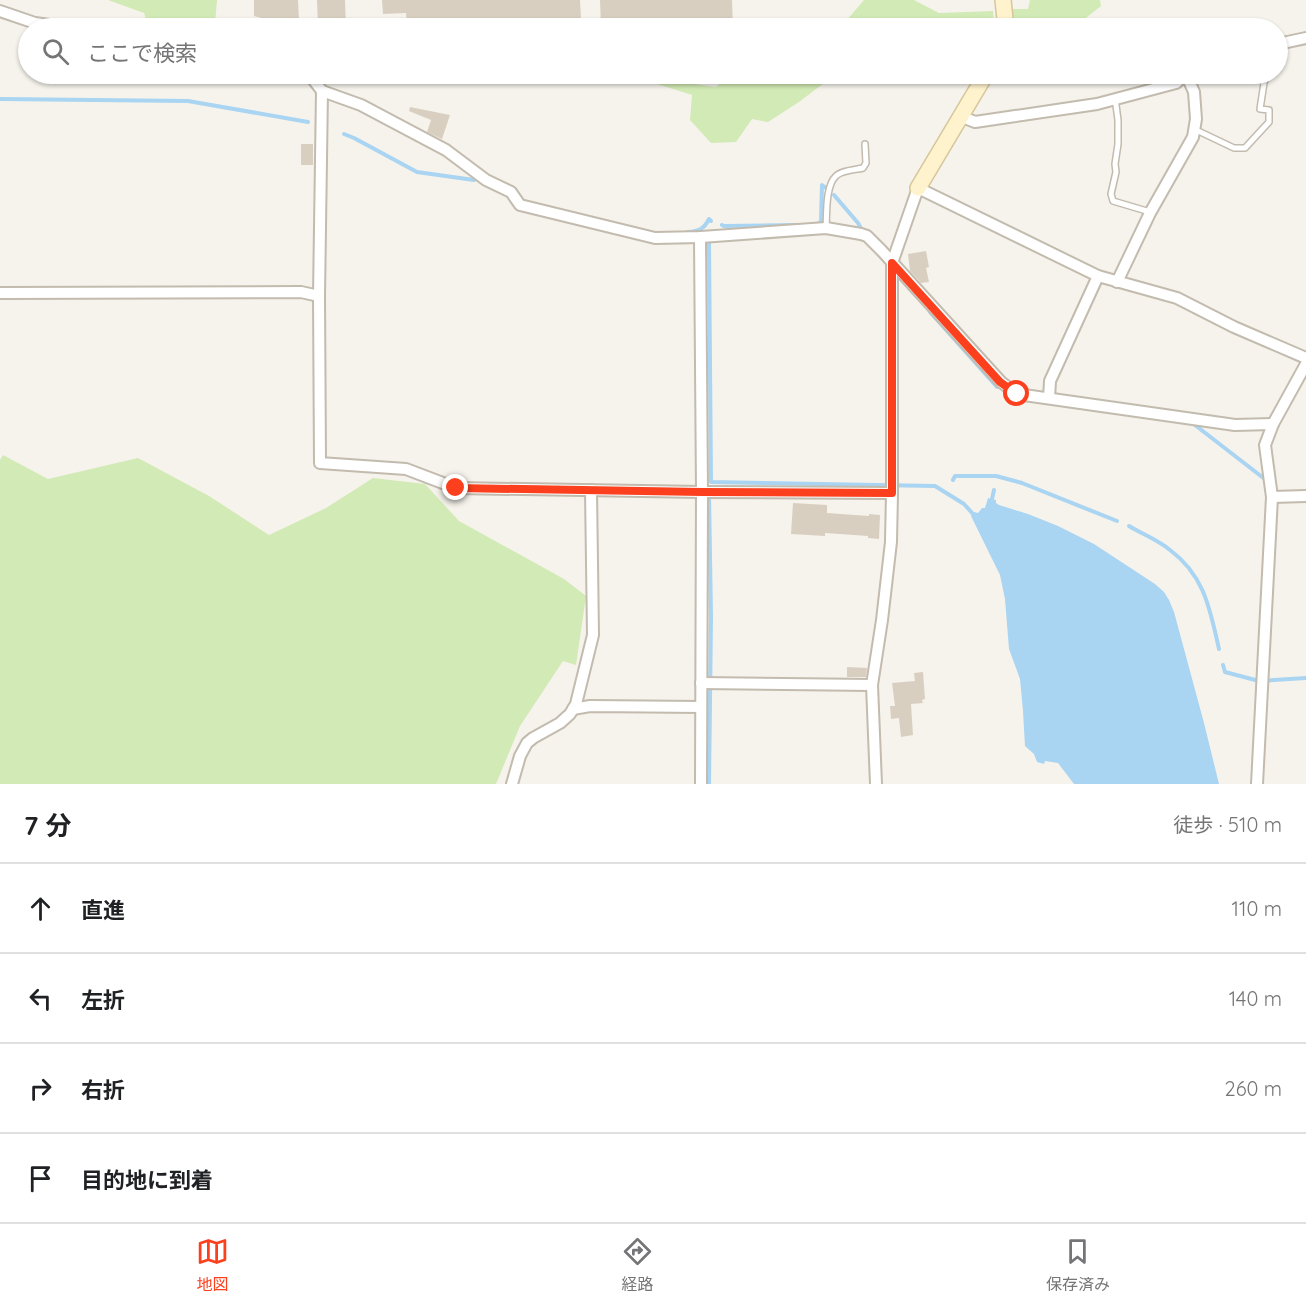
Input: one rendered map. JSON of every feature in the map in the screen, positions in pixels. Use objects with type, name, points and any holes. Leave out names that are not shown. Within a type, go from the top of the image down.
[{"type":"street","points":[[1003,0],[1005,18]]},
{"type":"street","points":[[0,11],[20,18]]},
{"type":"street","points":[[1288,42],[1306,38]]},
{"type":"street","points":[[317,84],[322,91],[361,105],[446,150],[486,180],[511,192],[520,205],[655,238],[826,228],[864,235],[1000,382],[1017,394],[1049,395],[1235,425],[1273,424]]},
{"type":"street","points":[[876,784],[872,685],[891,542],[892,263],[918,188],[980,84]]},
{"type":"street","points":[[960,116],[975,122],[1097,104],[1172,84]]},
{"type":"street","points":[[1117,282],[1150,212],[1193,137],[1196,120],[1194,92],[1190,84]]},
{"type":"street","points":[[322,91],[319,296],[320,463],[406,469],[456,488],[892,493]]},
{"type":"street","points":[[918,188],[1098,276],[1177,298],[1234,327],[1306,358]]},
{"type":"street","points":[[701,784],[702,237]]},
{"type":"street","points":[[1049,395],[1050,381],[1098,276]]},
{"type":"street","points":[[0,293],[301,292],[319,296]]},
{"type":"street","points":[[1257,784],[1272,497],[1265,445],[1273,424],[1306,364]]},
{"type":"street","points":[[512,784],[520,756],[527,744],[533,738],[560,723],[570,714],[576,704],[593,635],[591,490]]},
{"type":"street","points":[[1272,497],[1306,496]]},
{"type":"street","points":[[701,683],[872,685]]},
{"type":"street","points":[[573,709],[590,706],[701,707]]},
{"type":"lane","points":[[1194,129],[1234,147],[1245,148],[1269,122],[1269,110],[1260,109],[1264,84]]},
{"type":"lane","points":[[1115,98],[1118,144],[1116,172],[1111,194],[1113,201],[1150,212]]},
{"type":"lane","points":[[826,228],[827,202],[831,184],[835,176],[840,173],[863,168],[866,164],[865,144]]},
{"type":"green space","points":[[108,0],[217,0],[215,18],[146,18],[144,13]]},
{"type":"green space","points":[[864,0],[914,0],[939,13],[993,11],[994,18],[849,18]]},
{"type":"green space","points":[[1030,0],[1100,0],[1101,6],[1086,18],[1012,18],[1012,9],[1028,9]]},
{"type":"green space","points":[[657,84],[695,84],[716,87],[719,84],[823,84],[768,122],[752,119],[736,142],[711,143],[690,120],[692,95]]},
{"type":"green space","points":[[3,455],[48,479],[138,458],[209,496],[269,535],[326,508],[373,478],[425,484],[459,521],[564,579],[586,596],[576,665],[563,661],[520,726],[496,784],[0,784],[0,460]]},
{"type":"water","points":[[988,498],[996,500],[999,505],[1058,526],[1094,544],[1164,592],[1174,612],[1219,784],[1074,784],[1058,763],[1037,762],[1034,754],[1025,746],[1020,679],[1009,649],[1005,599],[1000,575],[971,516],[974,512],[978,513],[985,508]]},
{"type":"building","points":[[254,0],[298,0],[299,18],[254,16]]},
{"type":"building","points":[[317,0],[345,0],[346,18],[318,18]]},
{"type":"building","points":[[382,0],[580,0],[581,18],[406,18],[406,13],[383,14]]},
{"type":"building","points":[[600,0],[732,0],[733,18],[601,18]]},
{"type":"building","points":[[410,107],[450,115],[442,139],[427,132],[431,120],[409,111]]},
{"type":"building","points":[[301,144],[313,144],[313,165],[301,165]]},
{"type":"building","points":[[926,251],[929,282],[921,283],[910,271],[908,254]]},
{"type":"building","points":[[793,503],[827,505],[827,513],[880,515],[879,539],[825,533],[825,536],[791,534]]},
{"type":"building","points":[[847,667],[867,668],[866,677],[847,677]]},
{"type":"building","points":[[923,672],[925,699],[922,700],[923,703],[911,704],[913,735],[901,737],[899,718],[891,719],[890,706],[895,706],[892,683],[915,681],[914,673]]},
{"type":"waterway","points":[[0,99],[188,101],[308,122]]},
{"type":"waterway","points":[[344,134],[417,172],[474,180]]},
{"type":"waterway","points":[[815,225],[821,222],[822,185],[826,188]]},
{"type":"waterway","points":[[834,195],[863,232]]},
{"type":"waterway","points":[[688,232],[701,229],[709,219],[711,221]]},
{"type":"waterway","points":[[722,225],[796,225]]},
{"type":"waterway","points":[[699,230],[709,244],[711,482],[935,486],[964,504],[973,514]]},
{"type":"waterway","points":[[930,312],[997,387]]},
{"type":"waterway","points":[[1195,425],[1266,480]]},
{"type":"waterway","points":[[953,480],[955,476],[996,476],[1022,483],[1117,521]]},
{"type":"waterway","points":[[992,499],[994,490]]},
{"type":"waterway","points":[[709,494],[711,617],[709,784]]},
{"type":"waterway","points":[[1129,526],[1165,546],[1191,571],[1199,582],[1209,607],[1219,649]]},
{"type":"waterway","points":[[1223,665],[1225,672],[1259,681],[1306,678]]},
{"type":"route","points":[[456,488],[892,493],[892,263],[1000,382],[1017,394]]}]
